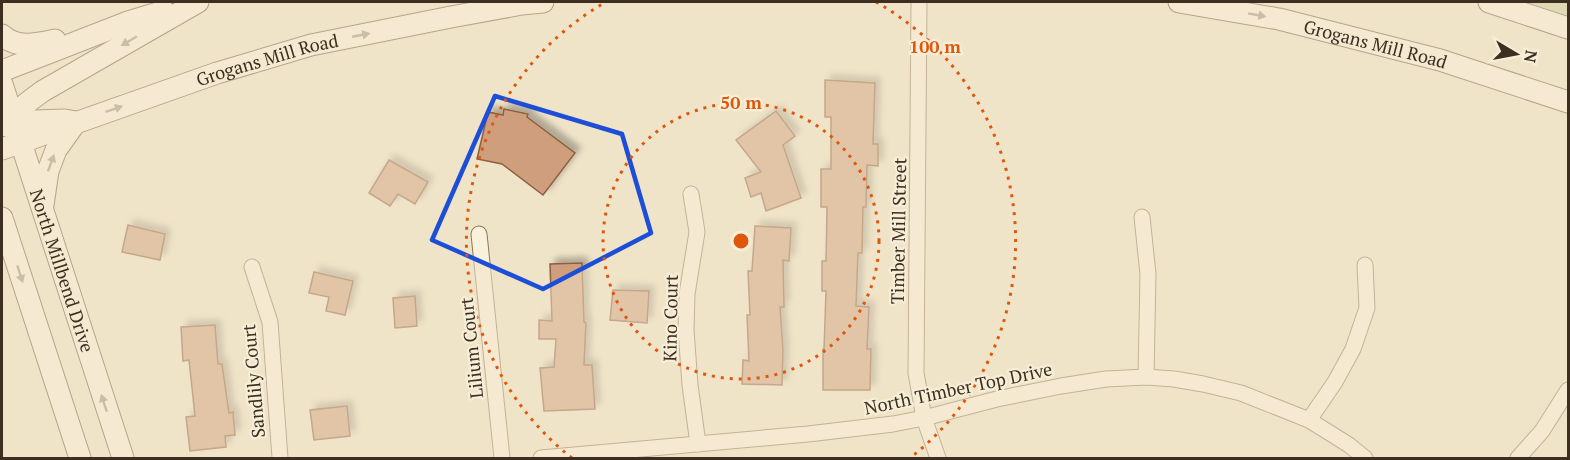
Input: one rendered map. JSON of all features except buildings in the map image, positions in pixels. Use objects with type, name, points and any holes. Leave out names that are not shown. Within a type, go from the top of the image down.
[{"type":"main road","points":[[2,35],[8,41],[32,46],[197,2]]},
{"type":"main road","points":[[7,113],[197,2]]},
{"type":"main road","name":"Grogans Mill Road","points":[[6,142],[76,122],[217,73],[310,45],[451,17],[543,2]]},
{"type":"main road","name":"Grogans Mill Road","points":[[1179,2],[1279,19],[1440,60],[1569,102]]},
{"type":"main road","points":[[1489,2],[1569,28]]},
{"type":"main road","points":[[2,70],[128,22]]},
{"type":"main road","points":[[2,84],[7,113],[6,142]]},
{"type":"main road","points":[[7,113],[34,121],[76,122],[56,150],[48,171],[42,212]]},
{"type":"main road","name":"North Millbend Drive","points":[[6,142],[42,212],[123,459]]},
{"type":"main road","points":[[2,218],[80,459]]},
{"type":"street","name":"Timber Mill Street","points":[[920,2],[916,373],[924,418],[938,459]]},
{"type":"street","name":"Kino Court","points":[[691,194],[697,232],[687,294],[686,330],[698,444]]},
{"type":"street","points":[[1142,217],[1148,274],[1146,377]]},
{"type":"street","name":"Lilium Court","points":[[479,234],[502,459]]},
{"type":"street","points":[[1309,420],[1335,382],[1357,338],[1368,308],[1365,265]]},
{"type":"street","name":"Sandlily Court","points":[[252,267],[270,322],[280,459]]},
{"type":"street","name":"North Timber Top Drive","points":[[541,459],[893,424],[1061,386],[1106,379],[1146,377],[1174,379],[1241,393],[1309,420],[1349,445],[1365,459]]},
{"type":"street","points":[[1518,459],[1542,431],[1569,390]]},
{"type":"highlighted area","points":[[495,96],[622,134],[651,233],[543,289],[432,240]]},
{"type":"green space","points":[[1526,2],[1568,2],[1568,16]]}]
